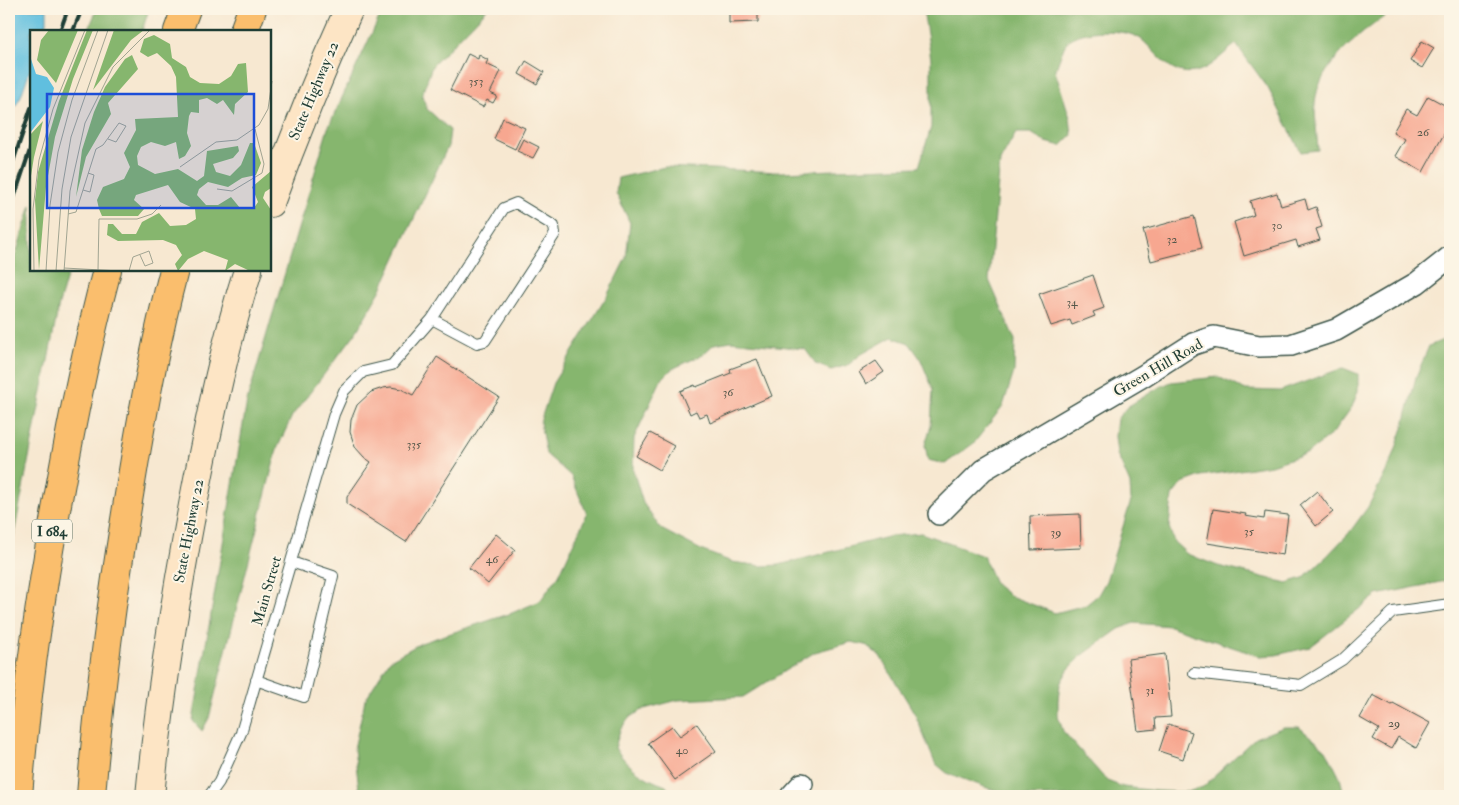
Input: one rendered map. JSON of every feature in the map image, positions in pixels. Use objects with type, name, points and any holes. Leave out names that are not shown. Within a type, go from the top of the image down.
[{"type":"highway","points":[[178,30],[186,9]]},
{"type":"highway","points":[[244,30],[252,9]]},
{"type":"highway","name":"I 684","points":[[18,796],[32,661],[51,537],[74,413],[107,271]]},
{"type":"highway","points":[[91,796],[103,670],[120,546],[140,426],[174,271]]},
{"type":"main road","name":"State Highway 22","points":[[271,200],[294,136],[349,9]]},
{"type":"main road","name":"State Highway 22","points":[[150,796],[164,680],[189,525],[223,364],[248,271]]},
{"type":"street","name":"Green Hill Road","points":[[939,514],[983,470],[1135,381],[1193,344],[1214,337],[1259,346],[1291,345],[1336,330],[1417,283],[1450,257]]},
{"type":"lane","points":[[516,203],[554,226],[555,234],[485,341],[477,343],[432,319],[504,208],[516,203]]},
{"type":"lane","name":"Main Street","points":[[209,796],[219,782],[241,733],[334,414],[344,391],[363,372],[392,365],[432,319]]},
{"type":"lane","points":[[256,680],[304,697],[333,576],[291,562]]},
{"type":"lane","points":[[1194,674],[1301,685],[1342,660],[1392,612],[1450,604]]},
{"type":"green space","points":[[97,9],[149,9],[142,30],[88,30]]},
{"type":"green space","points":[[383,9],[487,9],[432,66],[422,95],[427,109],[450,130],[448,146],[380,291],[355,334],[292,416],[277,449],[209,718],[202,731],[193,721],[247,401],[328,128]]},
{"type":"green space","points":[[923,9],[1395,9],[1344,49],[1324,75],[1318,89],[1315,104],[1318,150],[1301,152],[1268,88],[1236,44],[1206,68],[1186,73],[1171,67],[1141,39],[1134,35],[1103,31],[1073,37],[1065,44],[1055,71],[1070,118],[1072,135],[1061,146],[1046,142],[1031,133],[1016,133],[1000,161],[989,280],[1015,340],[1014,372],[1003,406],[974,443],[945,464],[928,460],[925,445],[931,426],[933,389],[920,358],[909,343],[892,337],[860,355],[848,365],[831,370],[816,364],[805,349],[731,341],[714,344],[702,355],[672,369],[661,380],[634,438],[633,470],[643,503],[661,529],[703,551],[732,562],[762,566],[779,565],[891,536],[921,533],[983,556],[996,585],[1010,596],[1055,613],[1086,605],[1098,595],[1106,581],[1131,501],[1130,484],[1117,454],[1115,436],[1117,419],[1127,407],[1171,382],[1218,377],[1246,390],[1280,391],[1343,368],[1358,374],[1358,391],[1352,407],[1333,433],[1308,453],[1271,465],[1201,476],[1182,483],[1172,496],[1169,527],[1174,542],[1187,554],[1218,566],[1287,583],[1303,578],[1327,556],[1349,533],[1368,507],[1392,460],[1404,425],[1416,377],[1429,346],[1443,340],[1450,345],[1450,580],[1377,595],[1310,647],[1276,655],[1259,656],[1170,626],[1134,623],[1119,629],[1080,657],[1068,670],[1060,684],[1058,716],[1063,731],[1107,781],[1123,787],[1187,792],[1203,787],[1255,738],[1284,727],[1299,727],[1326,750],[1340,778],[1344,794],[1347,796],[1009,796],[947,773],[935,763],[915,714],[880,656],[866,645],[851,642],[815,652],[743,697],[678,700],[644,709],[630,717],[620,730],[615,748],[631,767],[643,776],[666,786],[672,796],[360,796],[354,749],[365,700],[390,660],[421,643],[512,613],[540,601],[559,575],[587,514],[571,476],[546,454],[540,422],[553,383],[607,296],[626,258],[630,223],[616,193],[618,178],[665,167],[781,172],[919,167],[931,127],[931,59]]},
{"type":"green space","points":[[30,208],[30,271],[69,271],[59,304],[9,560],[9,277]]},
{"type":"water","points":[[9,9],[47,9],[47,22],[44,30],[30,30],[30,70],[21,96],[9,118]]},
{"type":"building","points":[[729,9],[758,9],[758,22],[729,23]]},
{"type":"building","points":[[1422,41],[1434,48],[1422,68],[1410,61]]},
{"type":"building","points":[[468,54],[478,59],[479,55],[488,60],[486,64],[501,71],[490,93],[497,96],[493,103],[487,100],[483,107],[450,90]]},
{"type":"building","points":[[526,61],[544,72],[537,84],[519,74]]},
{"type":"building","points":[[1428,96],[1450,108],[1450,123],[1423,172],[1395,156],[1405,139],[1393,132],[1406,109],[1417,115]]},
{"type":"building","points":[[503,118],[525,128],[515,149],[494,139]]},
{"type":"building","points":[[523,139],[539,147],[533,158],[517,151]]},
{"type":"building","points":[[1277,193],[1281,206],[1305,199],[1308,210],[1316,207],[1322,227],[1316,229],[1320,240],[1298,247],[1296,240],[1244,256],[1234,222],[1254,215],[1250,201]]},
{"type":"building","points":[[1194,216],[1202,248],[1151,261],[1143,230]]},
{"type":"building","points":[[1093,275],[1104,308],[1093,312],[1095,316],[1072,325],[1070,320],[1051,326],[1039,294]]},
{"type":"building","points":[[437,357],[499,397],[406,542],[347,504],[347,497],[371,462],[355,447],[350,432],[351,420],[357,405],[371,392],[391,387],[401,389],[413,395]]},
{"type":"building","points":[[757,359],[772,396],[710,423],[707,414],[699,417],[696,411],[690,414],[680,391],[695,385],[696,387],[731,373],[730,369]]},
{"type":"building","points":[[876,361],[884,372],[866,384],[859,372]]},
{"type":"building","points":[[650,433],[674,446],[660,470],[636,456]]},
{"type":"building","points":[[1317,491],[1333,512],[1316,526],[1300,505]]},
{"type":"building","points":[[1213,509],[1264,519],[1265,512],[1288,515],[1283,555],[1207,543]]},
{"type":"building","points":[[1080,514],[1081,548],[1031,550],[1030,516]]},
{"type":"building","points":[[496,534],[515,550],[488,584],[469,568]]},
{"type":"building","points":[[1165,654],[1171,717],[1155,718],[1156,729],[1138,731],[1128,659]]},
{"type":"building","points":[[1373,695],[1392,705],[1393,703],[1430,723],[1416,748],[1398,737],[1391,749],[1373,739],[1379,729],[1360,718]]},
{"type":"building","points":[[697,724],[716,751],[675,780],[648,743],[672,726],[680,736]]},
{"type":"building","points":[[1168,724],[1192,732],[1183,759],[1159,751]]},
{"type":"railway","points":[[60,30],[68,9]]},
{"type":"railway","points":[[73,30],[82,9]]},
{"type":"railway","points":[[9,174],[30,111]]},
{"type":"railway","points":[[9,213],[30,150]]}]
